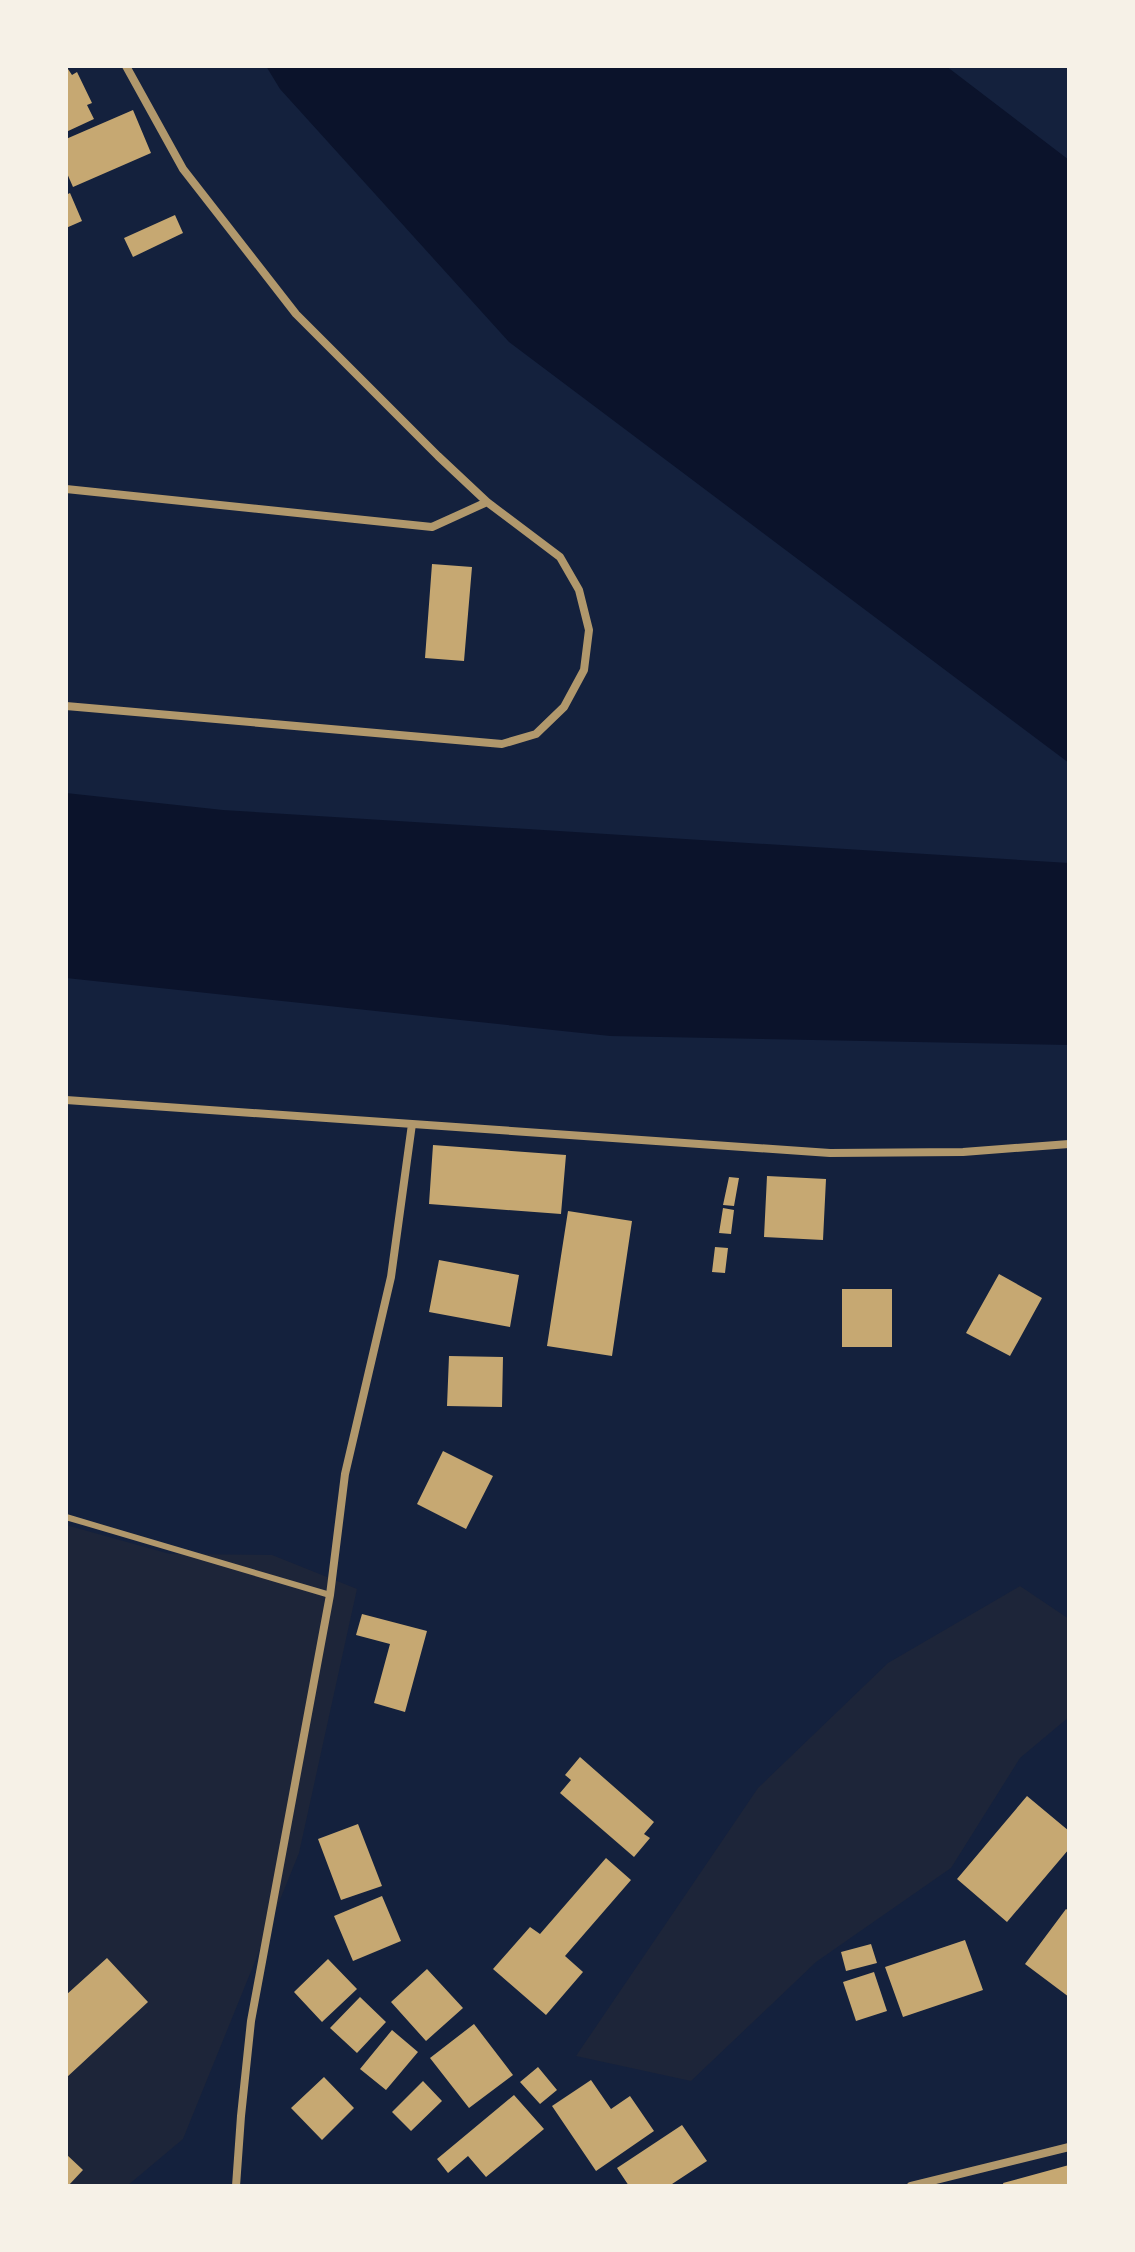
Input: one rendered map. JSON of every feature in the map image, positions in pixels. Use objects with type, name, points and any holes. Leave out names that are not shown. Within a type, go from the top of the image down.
[{"type":"street","points":[[66,706],[502,744],[536,734],[564,707],[584,670],[589,630],[579,590],[560,557],[487,502],[296,314],[183,169],[126,66]]},
{"type":"street","points":[[66,489],[432,527],[487,502]]},
{"type":"street","points":[[66,1100],[830,1153],[963,1152],[1069,1144]]},
{"type":"street","points":[[236,2186],[251,2021],[330,1595],[345,1474],[391,1277],[412,1124]]},
{"type":"street","points":[[911,2186],[1069,2147]]},
{"type":"lane","points":[[66,1517],[330,1595]]},
{"type":"shaded area","points":[[266,66],[946,66],[1069,160],[1069,763],[509,342],[280,89]]},
{"type":"shaded area","points":[[66,793],[223,810],[1069,863],[1069,1045],[610,1036],[66,978]]},
{"type":"shaded area","points":[[66,1525],[170,1554],[272,1555],[357,1589],[299,1853],[183,2139],[127,2186],[66,2186]]},
{"type":"shaded area","points":[[1020,1586],[1069,1619],[1069,1717],[1020,1758],[951,1868],[816,1962],[691,2081],[576,2056],[758,1788],[888,1663]]},
{"type":"building","points":[[66,66],[72,75],[77,72],[92,103],[87,105],[94,119],[66,132]]},
{"type":"building","points":[[133,110],[151,153],[73,187],[66,171],[66,139]]},
{"type":"building","points":[[70,193],[82,221],[66,228],[66,195]]},
{"type":"building","points":[[175,215],[183,233],[133,257],[124,238]]},
{"type":"building","points":[[432,564],[472,567],[464,661],[425,658]]},
{"type":"building","points":[[433,1145],[566,1155],[561,1214],[429,1204]]},
{"type":"building","points":[[767,1176],[826,1179],[823,1240],[764,1237]]},
{"type":"building","points":[[729,1177],[739,1178],[734,1206],[723,1205]]},
{"type":"building","points":[[723,1208],[734,1210],[731,1234],[719,1233]]},
{"type":"building","points":[[568,1211],[632,1221],[612,1356],[547,1346]]},
{"type":"building","points":[[715,1247],[728,1248],[725,1273],[712,1272]]},
{"type":"building","points":[[439,1260],[519,1275],[510,1327],[429,1312]]},
{"type":"building","points":[[999,1274],[1042,1298],[1010,1356],[966,1333]]},
{"type":"building","points":[[842,1289],[892,1289],[892,1347],[842,1347]]},
{"type":"building","points":[[449,1356],[503,1357],[502,1407],[447,1406]]},
{"type":"building","points":[[443,1451],[493,1476],[466,1529],[417,1504]]},
{"type":"building","points":[[362,1614],[427,1631],[405,1712],[374,1703],[390,1644],[356,1635]]},
{"type":"building","points":[[580,1757],[654,1822],[644,1834],[650,1838],[634,1857],[560,1793],[571,1780],[565,1775]]},
{"type":"building","points":[[1027,1796],[1069,1831],[1069,1849],[1007,1922],[957,1879]]},
{"type":"building","points":[[358,1824],[382,1886],[341,1900],[318,1839]]},
{"type":"building","points":[[606,1858],[631,1880],[565,1956],[583,1972],[546,2015],[493,1969],[530,1927],[540,1934]]},
{"type":"building","points":[[382,1896],[401,1941],[353,1961],[334,1916]]},
{"type":"building","points":[[1066,1909],[1069,1911],[1069,1997],[1025,1964]]},
{"type":"building","points":[[965,1940],[983,1990],[903,2017],[885,1967]]},
{"type":"building","points":[[871,1944],[877,1963],[846,1971],[841,1952]]},
{"type":"building","points":[[107,1958],[148,2002],[66,2078],[66,1995]]},
{"type":"building","points":[[328,1959],[357,1989],[322,2022],[294,1992]]},
{"type":"building","points":[[427,1969],[463,2008],[426,2041],[391,2002]]},
{"type":"building","points":[[874,1972],[887,2011],[856,2021],[843,1982]]},
{"type":"building","points":[[360,1997],[386,2022],[357,2053],[330,2028]]},
{"type":"building","points":[[474,2024],[513,2075],[469,2108],[430,2058]]},
{"type":"building","points":[[392,2030],[418,2052],[386,2090],[360,2069]]},
{"type":"building","points":[[538,2067],[557,2090],[540,2104],[520,2082]]},
{"type":"building","points":[[324,2077],[354,2108],[322,2140],[291,2108]]},
{"type":"building","points":[[591,2080],[611,2109],[630,2096],[654,2131],[596,2171],[552,2106]]},
{"type":"building","points":[[423,2081],[442,2101],[411,2131],[392,2112]]},
{"type":"building","points":[[514,2095],[544,2129],[486,2177],[468,2156],[448,2173],[437,2159]]},
{"type":"building","points":[[682,2125],[707,2161],[669,2186],[629,2186],[617,2168]]},
{"type":"building","points":[[66,2154],[83,2170],[68,2186],[66,2186]]},
{"type":"building","points":[[1069,2165],[1069,2186],[1004,2186],[1003,2183]]}]
